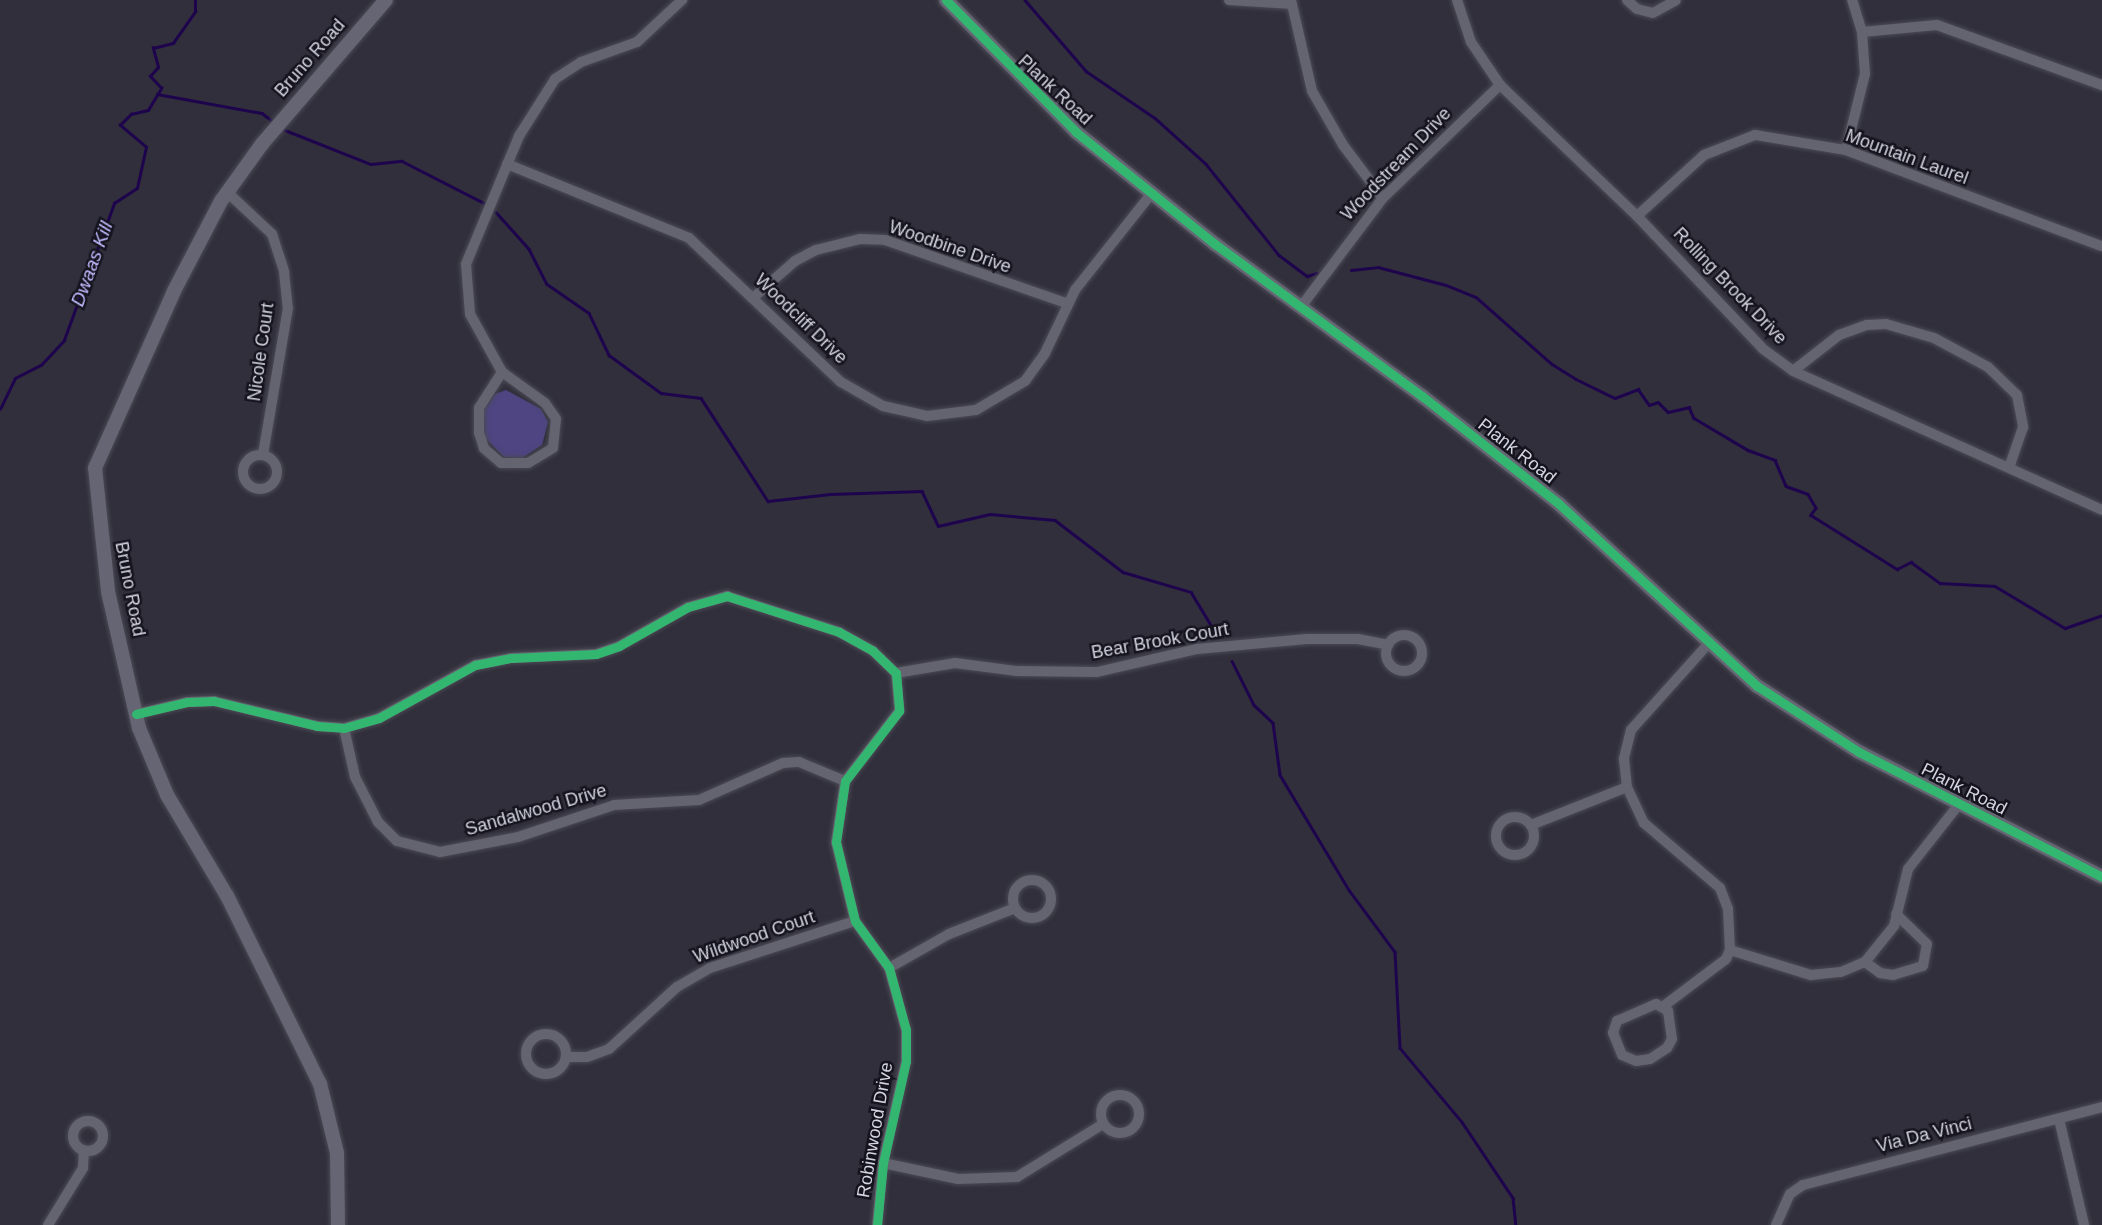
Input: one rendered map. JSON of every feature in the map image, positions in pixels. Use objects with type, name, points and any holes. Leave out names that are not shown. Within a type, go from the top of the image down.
[{"type":"street","name":"Bruno Road","points":[[338,1225],[337,1153],[320,1084],[228,896],[167,795],[149,759],[108,591],[95,468],[174,291],[227,192],[262,144],[386,0]]},
{"type":"street","points":[[502,372],[479,408],[479,433],[484,448],[501,463],[528,463],[553,448],[556,419],[545,403],[502,372],[470,313],[466,264],[531,113],[555,79],[581,62],[637,42],[682,0]]},
{"type":"street","name":"Plank Road","points":[[946,0],[1030,89],[1151,194],[1559,504],[1757,686],[1807,720],[2102,877]]},
{"type":"street","points":[[1229,0],[1291,2],[1312,91],[1343,145],[1383,198]]},
{"type":"street","name":"Rolling Brook Drive","points":[[1458,0],[1471,42],[1500,85],[1637,216],[1726,312],[1793,371],[2010,465],[2102,510]]},
{"type":"street","points":[[1627,0],[1637,9],[1653,13],[1676,0]]},
{"type":"street","points":[[1846,150],[1865,74],[1862,32],[1852,0]]},
{"type":"street","points":[[1862,32],[1937,25],[2102,85]]},
{"type":"street","name":"Woodstream Drive","points":[[1300,308],[1383,198],[1500,85]]},
{"type":"street","name":"Mountain Laurel","points":[[1637,216],[1704,155],[1755,135],[1846,150],[2102,246]]},
{"type":"street","name":"Woodcliff Drive","points":[[507,164],[689,238],[754,297],[841,383],[883,406],[928,416],[976,410],[1013,392],[1036,369],[1066,303],[1151,194]]},
{"type":"street","name":"Nicole Court","points":[[227,192],[272,234],[284,272],[288,308],[263,455]]},
{"type":"street","name":"Woodbine Drive","points":[[754,297],[795,261],[816,250],[860,239],[885,240],[1066,303]]},
{"type":"street","points":[[1793,371],[1839,335],[1867,325],[1886,324],[1934,338],[1988,368],[2017,395],[2023,427],[2010,465]]},
{"type":"street","points":[[136,714],[214,701],[317,726],[344,728],[379,718],[475,665],[511,658],[596,654],[619,646],[688,607],[727,596],[839,632],[873,651],[896,673],[896,720],[845,781]]},
{"type":"street","name":"Bear Brook Court","points":[[896,673],[955,663],[1017,671],[1097,672],[1197,649],[1307,639],[1365,639],[1388,645]]},
{"type":"street","points":[[1665,1005],[1672,1039],[1667,1048],[1650,1059],[1636,1061],[1622,1055],[1613,1033],[1617,1021],[1656,1003],[1665,1005],[1726,959],[1730,950],[1728,909],[1720,888],[1644,823],[1627,787],[1625,748],[1631,730],[1709,643]]},
{"type":"street","name":"Sandalwood Drive","points":[[344,728],[355,776],[378,822],[397,841],[440,852],[517,837],[614,805],[699,800],[783,763],[799,762],[845,781]]},
{"type":"street","name":"Robinwood Drive","points":[[845,781],[836,842],[855,921],[889,968],[906,1030],[906,1061],[883,1163],[877,1225]]},
{"type":"street","points":[[1531,825],[1627,787]]},
{"type":"street","points":[[1730,950],[1811,975],[1841,972],[1866,961],[1894,926],[1908,869],[1959,803]]},
{"type":"street","points":[[889,968],[949,934],[1015,908]]},
{"type":"street","points":[[1866,961],[1880,973],[1893,975],[1923,965],[1927,944],[1896,914]]},
{"type":"street","name":"Wildwood Court","points":[[566,1057],[587,1058],[609,1049],[677,986],[710,968],[855,921]]},
{"type":"street","name":"Via Da Vinci","points":[[1776,1225],[1790,1194],[1803,1185],[2102,1107]]},
{"type":"street","points":[[2059,1119],[2084,1225]]},
{"type":"street","points":[[883,1163],[958,1179],[1017,1177],[1104,1124]]},
{"type":"street","points":[[48,1225],[83,1168],[85,1151]]},
{"type":"shaded area","points":[[506,390],[541,409],[548,422],[542,445],[522,458],[504,457],[485,438],[483,412],[495,394]]},
{"type":"waterway","name":"Dwaas Kill","points":[[0,409],[15,378],[41,365],[64,340],[114,203],[137,188],[146,147],[120,125],[131,114],[148,110],[161,88],[150,76],[158,67],[153,48],[173,43],[195,11],[195,0]]},
{"type":"waterway","points":[[1025,0],[1086,71],[1155,118],[1206,164],[1279,255],[1307,276],[1317,273]]},
{"type":"waterway","points":[[157,94],[262,113],[271,120]]},
{"type":"waterway","points":[[285,130],[371,164],[402,161],[484,203]]},
{"type":"waterway","points":[[496,212],[529,249],[547,284],[589,313],[609,355],[661,393],[701,398],[768,501],[830,494],[922,491],[938,526],[990,514],[1055,520],[1123,572],[1191,592],[1214,630]]},
{"type":"waterway","points":[[1351,270],[1378,267],[1446,285],[1476,297],[1552,364],[1576,379],[1615,398],[1638,389],[1649,405],[1658,402],[1668,412],[1689,407],[1694,418],[1748,450],[1775,460],[1786,486],[1808,494],[1816,508],[1811,515],[1897,569],[1911,562],[1940,583],[1995,586],[2065,628],[2102,615]]},
{"type":"waterway","points":[[1232,661],[1254,705],[1273,723],[1280,775],[1349,890],[1395,952],[1400,1048],[1462,1122],[1513,1198],[1516,1225]]},
{"type":"cycle path","points":[[946,0],[1076,132],[1215,244],[1422,396],[1559,504],[1757,686],[1859,752],[2102,877]]},
{"type":"cycle path","points":[[136,714],[187,702],[214,701],[317,726],[344,728],[379,718],[475,665],[511,658],[596,654],[619,646],[688,607],[727,596],[839,632],[873,651],[896,673],[899,711],[845,781],[836,842],[855,921],[889,968],[906,1030],[906,1061],[883,1163],[877,1225]]}]
